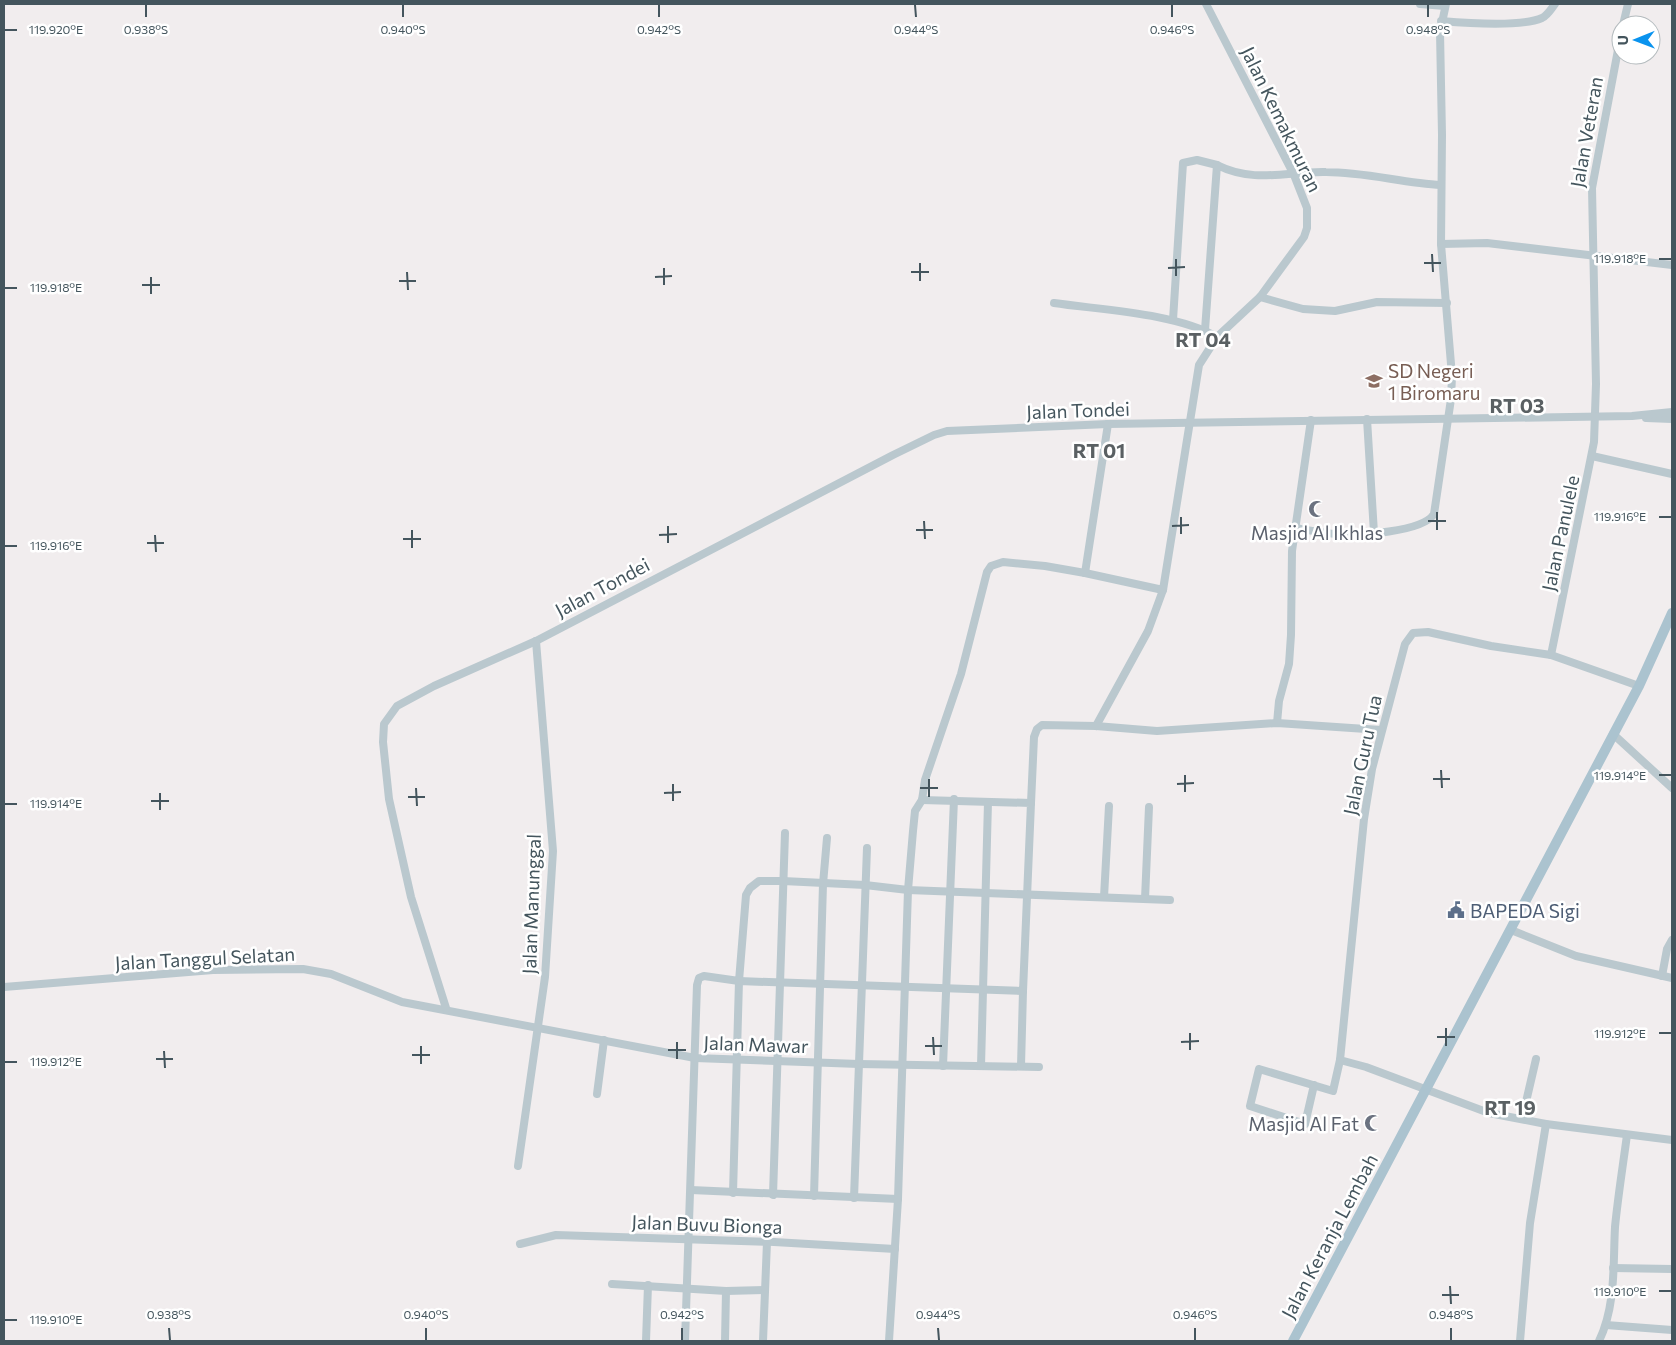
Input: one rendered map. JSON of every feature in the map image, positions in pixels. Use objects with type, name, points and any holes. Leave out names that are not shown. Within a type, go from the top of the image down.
[{"type":"main road","name":"Jalan Keranja Lembah","points":[[1293,1341],[1639,686],[1672,613]]},
{"type":"street","name":"Jalan Kemakmuran","points":[[1096,726],[1148,631],[1163,590],[1199,365],[1216,336],[1260,297],[1297,248],[1307,228],[1305,199],[1206,4]]},
{"type":"street","points":[[1294,528],[1339,534],[1374,533],[1415,525],[1431,519],[1438,490],[1452,376],[1441,244],[1441,21],[1445,5],[1420,4]]},
{"type":"street","points":[[1441,21],[1502,23],[1538,19],[1549,13],[1555,4]]},
{"type":"street","name":"Jalan Veteran","points":[[1596,417],[1592,176],[1615,65]]},
{"type":"street","points":[[1172,320],[1183,163],[1197,160],[1217,164],[1236,174],[1265,176],[1326,172],[1402,182],[1441,184]]},
{"type":"street","points":[[1205,330],[1217,164]]},
{"type":"street","points":[[1441,244],[1487,243],[1672,265]]},
{"type":"street","points":[[1260,297],[1303,309],[1335,311],[1376,302],[1447,303]]},
{"type":"street","points":[[1054,303],[1172,320],[1205,330],[1216,336]]},
{"type":"street","name":"Jalan Tondei","points":[[446,1008],[411,897],[399,850],[385,771],[384,724],[397,706],[434,686],[536,641],[856,473],[939,433],[1108,424],[1596,417],[1672,412]]},
{"type":"street","points":[[1632,416],[1672,419]]},
{"type":"street","name":"Jalan Panulele","points":[[1551,655],[1592,456],[1596,417]]},
{"type":"street","points":[[1367,419],[1374,533]]},
{"type":"street","points":[[1277,723],[1290,645],[1290,567],[1310,420]]},
{"type":"street","points":[[1085,572],[1108,424]]},
{"type":"street","points":[[1592,456],[1672,474]]},
{"type":"street","points":[[889,1341],[904,1065],[908,890],[915,811],[922,800],[925,780],[961,674],[987,572],[991,566],[1003,562],[1085,572],[1163,590]]},
{"type":"street","name":"Jalan Guru Tua","points":[[1314,1085],[1333,1091],[1340,1060],[1364,819],[1372,768],[1405,644],[1413,633],[1428,632],[1491,646],[1551,655],[1639,686]]},
{"type":"street","name":"Jalan Manunggal","points":[[518,1166],[545,977],[553,851],[536,641]]},
{"type":"street","points":[[1021,1066],[1033,746],[1038,728],[1049,724],[1156,731],[1277,723],[1381,730]]},
{"type":"street","points":[[1613,734],[1672,788]]},
{"type":"street","points":[[922,800],[1031,803]]},
{"type":"street","points":[[943,1066],[954,800]]},
{"type":"street","points":[[981,1066],[988,802]]},
{"type":"street","points":[[1104,898],[1109,806]]},
{"type":"street","points":[[1145,899],[1149,807]]},
{"type":"street","points":[[773,1195],[785,834]]},
{"type":"street","points":[[814,1196],[826,838]]},
{"type":"street","points":[[854,1198],[867,848]]},
{"type":"street","points":[[733,1193],[739,981],[746,895],[750,888],[760,881],[865,885],[908,890],[1170,900]]},
{"type":"street","points":[[1511,930],[1576,956],[1672,978]]},
{"type":"street","points":[[1662,976],[1667,949],[1672,940]]},
{"type":"street","name":"Jalan Tanggul Selatan","points":[[4,987],[213,970],[303,969],[330,974],[402,1002],[446,1008]]},
{"type":"street","points":[[685,1341],[690,1240],[697,985],[699,978],[704,976],[739,981],[1023,991]]},
{"type":"street","name":"Jalan Mawar","points":[[446,1008],[537,1028],[695,1058],[859,1064],[1040,1067]]},
{"type":"street","points":[[597,1094],[604,1040]]},
{"type":"street","points":[[1522,1119],[1536,1059]]},
{"type":"street","points":[[1340,1060],[1427,1089],[1472,1108],[1546,1124],[1672,1140]]},
{"type":"street","points":[[1259,1068],[1314,1085],[1305,1124],[1250,1106],[1259,1068]]},
{"type":"street","points":[[1520,1341],[1530,1223],[1546,1124]]},
{"type":"street","points":[[1600,1341],[1606,1325],[1613,1290],[1617,1209],[1627,1135]]},
{"type":"street","points":[[691,1190],[898,1199]]},
{"type":"street","name":"Jalan Buvu Bionga","points":[[520,1244],[556,1235],[767,1242],[895,1249]]},
{"type":"street","points":[[762,1341],[767,1242]]},
{"type":"street","points":[[1613,1268],[1672,1270]]},
{"type":"street","points":[[612,1284],[688,1287],[726,1291],[765,1290]]},
{"type":"street","points":[[646,1341],[648,1285]]},
{"type":"street","points":[[725,1341],[726,1291]]},
{"type":"street","points":[[1606,1325],[1672,1330]]},
{"type":"place","name":"SD Negeri 1 Biromaru","points":[[1374,381]]},
{"type":"place","name":"Masjid Al Ikhlas","points":[[1317,509]]},
{"type":"place","name":"BAPEDA Sigi","points":[[1456,910]]},
{"type":"place","name":"Masjid Al Fat","points":[[1373,1123]]},
{"type":"district","name":"RT 04","points":[[1203,339]]},
{"type":"district","name":"RT 03","points":[[1517,405]]},
{"type":"district","name":"RT 01","points":[[1099,450]]},
{"type":"district","name":"RT 19","points":[[1510,1107]]}]
